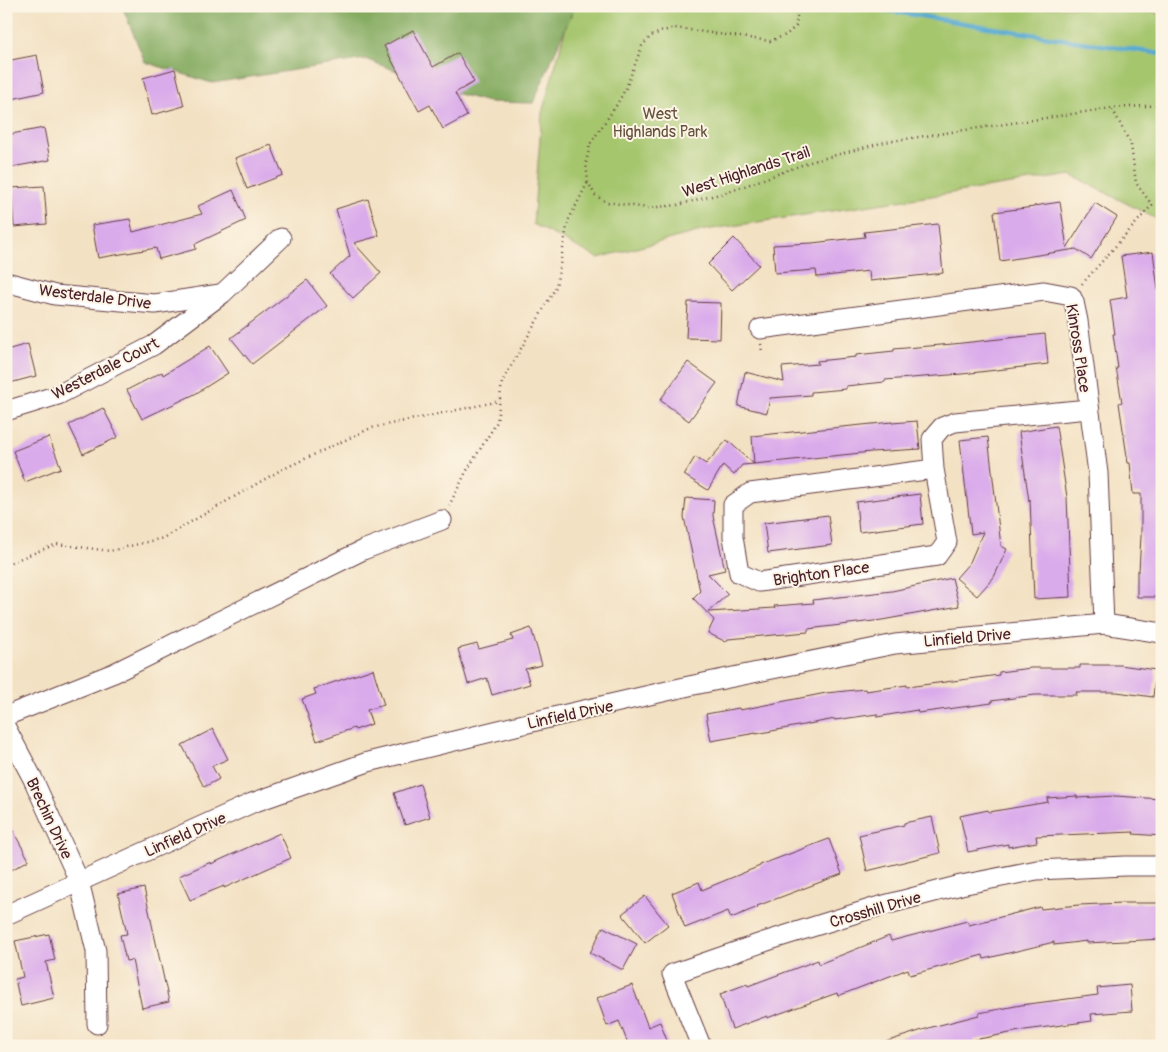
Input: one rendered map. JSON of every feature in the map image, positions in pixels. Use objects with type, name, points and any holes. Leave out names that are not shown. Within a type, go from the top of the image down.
[{"type":"street","points":[[222,294],[281,238]]},
{"type":"street","name":"Westerdale Drive","points":[[6,282],[55,295],[154,304],[222,294]]},
{"type":"street","name":"Kinross Place","points":[[760,329],[1044,291],[1071,296],[1078,321],[1098,474],[1104,624]]},
{"type":"street","name":"Westerdale Court","points":[[6,411],[58,395],[154,345],[222,294]]},
{"type":"street","name":"Brighton Place","points":[[934,469],[750,493],[733,505],[733,537],[739,573],[759,582],[937,556],[947,542],[934,469],[932,439],[942,427],[955,422],[1088,409]]},
{"type":"street","points":[[6,716],[114,673],[363,550],[442,520]]},
{"type":"street","name":"Linfield Drive","points":[[6,915],[252,803],[368,762],[536,721],[689,686],[895,644],[1104,624],[1162,633]]},
{"type":"street","name":"Brechin Drive","points":[[6,728],[33,780],[80,881],[96,951],[97,1024]]},
{"type":"street","name":"Crosshill Drive","points":[[701,1046],[672,974],[767,941],[873,908],[961,885],[1037,870],[1162,866]]},
{"type":"path","points":[[442,520],[466,472],[497,422],[502,382],[556,287],[568,221],[588,182],[586,163],[590,144],[623,94],[642,46],[652,36],[675,28],[770,42],[786,35],[796,26],[798,6]]},
{"type":"path","name":"West Highlands Trail","points":[[588,182],[595,194],[606,202],[648,208],[678,204],[731,191],[810,162],[885,142],[1112,108],[1162,105]]},
{"type":"path","points":[[1071,296],[1152,205],[1136,183],[1131,145],[1112,108]]},
{"type":"path","points":[[6,564],[58,544],[110,551],[162,538],[279,472],[371,428],[500,401]]},
{"type":"green space","points":[[122,6],[575,6],[533,103],[488,102],[455,93],[365,59],[212,83],[145,62]]},
{"type":"green space","name":"West Highlands Park","points":[[572,6],[1035,6],[1043,8],[1120,6],[1162,14],[1162,253],[1157,219],[1071,175],[705,230],[598,258],[533,224],[542,113]]},
{"type":"building","points":[[413,30],[433,67],[458,53],[474,82],[455,93],[467,116],[443,129],[430,105],[419,111],[384,46]]},
{"type":"building","points":[[37,55],[44,92],[12,99],[6,61]]},
{"type":"building","points":[[175,69],[184,106],[152,115],[143,78]]},
{"type":"building","points":[[44,128],[50,160],[12,167],[6,135]]},
{"type":"building","points":[[271,145],[283,175],[247,189],[235,158]]},
{"type":"building","points":[[44,186],[47,224],[14,227],[11,188]]},
{"type":"building","points":[[233,190],[246,220],[195,244],[196,249],[159,259],[156,248],[98,258],[92,225],[130,219],[133,232],[202,214],[198,206]]},
{"type":"building","points":[[368,199],[379,236],[354,243],[381,273],[353,298],[330,274],[350,256],[336,209]]},
{"type":"building","points":[[1060,202],[1067,248],[1095,203],[1117,217],[1091,259],[1076,249],[1000,261],[994,212]]},
{"type":"building","points":[[938,224],[943,273],[870,281],[869,271],[817,277],[816,270],[775,273],[773,245],[865,237],[864,232]]},
{"type":"building","points":[[734,238],[759,265],[732,290],[708,264]]},
{"type":"building","points":[[1153,252],[1162,319],[1159,320],[1162,338],[1162,597],[1137,597],[1137,571],[1139,571],[1141,536],[1141,494],[1133,494],[1130,463],[1128,463],[1119,403],[1122,402],[1116,368],[1118,368],[1110,300],[1127,297],[1121,256]]},
{"type":"building","points":[[307,280],[327,306],[252,364],[231,338]]},
{"type":"building","points":[[688,302],[721,303],[720,339],[686,338]]},
{"type":"building","points":[[1045,334],[1048,364],[962,374],[885,380],[885,382],[846,386],[846,389],[811,392],[811,395],[770,398],[767,413],[738,406],[745,372],[784,382],[782,367],[818,364],[817,361],[856,357],[856,355],[894,351],[894,349]]},
{"type":"building","points":[[28,344],[36,376],[6,384],[6,350]]},
{"type":"building","points":[[210,346],[228,373],[195,394],[142,419],[127,390],[162,372],[163,375]]},
{"type":"building","points":[[688,362],[717,383],[689,421],[660,400]]},
{"type":"building","points":[[103,408],[118,437],[83,454],[69,425]]},
{"type":"building","points":[[917,421],[920,449],[754,464],[752,436]]},
{"type":"building","points":[[1056,426],[1067,497],[1071,597],[1034,599],[1030,499],[1029,501],[1019,432]]},
{"type":"building","points":[[49,437],[61,468],[25,482],[13,451]]},
{"type":"building","points":[[988,437],[1001,546],[1007,549],[994,577],[977,596],[956,578],[970,562],[983,532],[971,534],[960,440]]},
{"type":"building","points":[[727,440],[754,464],[742,465],[734,475],[723,465],[708,490],[684,475],[695,457],[706,464]]},
{"type":"building","points":[[920,494],[923,524],[859,532],[856,502]]},
{"type":"building","points":[[686,498],[714,500],[713,516],[725,570],[708,574],[728,594],[708,612],[775,608],[774,606],[814,603],[813,600],[892,591],[952,578],[959,606],[882,620],[808,629],[808,632],[728,639],[726,642],[708,633],[714,620],[693,598],[700,591],[684,517]]},
{"type":"building","points":[[828,515],[832,545],[768,553],[764,523]]},
{"type":"building","points":[[531,628],[542,665],[525,669],[530,684],[492,695],[487,678],[468,684],[458,649],[477,644],[479,649],[513,640],[511,635]]},
{"type":"building","points":[[1080,665],[1120,665],[1156,670],[1153,697],[1117,692],[1076,692],[1077,695],[1035,695],[918,713],[917,710],[877,717],[877,714],[835,719],[711,741],[706,714],[739,708],[740,710],[826,693],[865,689],[866,691],[907,685],[907,687],[999,675],[999,672],[1031,668],[1080,668]]},
{"type":"building","points":[[373,669],[384,705],[367,710],[372,724],[317,741],[302,699],[316,694],[314,689]]},
{"type":"building","points":[[213,729],[228,759],[212,766],[219,779],[204,787],[182,745]]},
{"type":"building","points":[[420,784],[430,817],[405,825],[394,793]]},
{"type":"building","points":[[1077,796],[1077,798],[1115,796],[1162,799],[1162,836],[1133,834],[1134,832],[1036,836],[1037,842],[1008,847],[1008,844],[968,852],[960,816],[988,810],[989,812],[1048,802],[1047,798]]},
{"type":"building","points":[[932,817],[940,853],[867,871],[859,835]]},
{"type":"building","points":[[6,818],[29,860],[6,873]]},
{"type":"building","points":[[280,833],[291,858],[224,888],[224,886],[190,900],[179,876]]},
{"type":"building","points":[[829,839],[842,874],[757,906],[731,918],[728,911],[685,928],[672,893],[699,882],[702,890],[760,865]]},
{"type":"building","points":[[144,888],[169,1002],[142,1008],[132,960],[126,961],[120,935],[127,934],[118,894]]},
{"type":"building","points":[[645,896],[668,925],[645,943],[622,914]]},
{"type":"building","points":[[1123,903],[1162,903],[1162,939],[1087,943],[1087,941],[1054,945],[1054,942],[984,959],[983,955],[910,975],[908,969],[838,996],[837,993],[732,1029],[720,994],[747,984],[748,986],[818,960],[819,964],[889,936],[891,941],[967,921],[969,925],[1040,907],[1041,909]]},
{"type":"building","points":[[603,927],[637,944],[623,970],[590,953]]},
{"type":"building","points":[[49,934],[55,960],[46,962],[54,998],[21,1006],[15,979],[23,977],[15,941]]},
{"type":"building","points":[[632,985],[648,1027],[660,1022],[669,1046],[629,1046],[619,1021],[607,1026],[597,998]]},
{"type":"building","points":[[1130,985],[1132,1011],[1091,1014],[1092,1021],[1025,1030],[974,1040],[975,1043],[963,1046],[882,1046],[882,1043],[932,1027],[979,1015],[979,1013],[1021,1005],[1098,995],[1097,988]]},
{"type":"waterway","points":[[860,6],[1162,54]]}]
